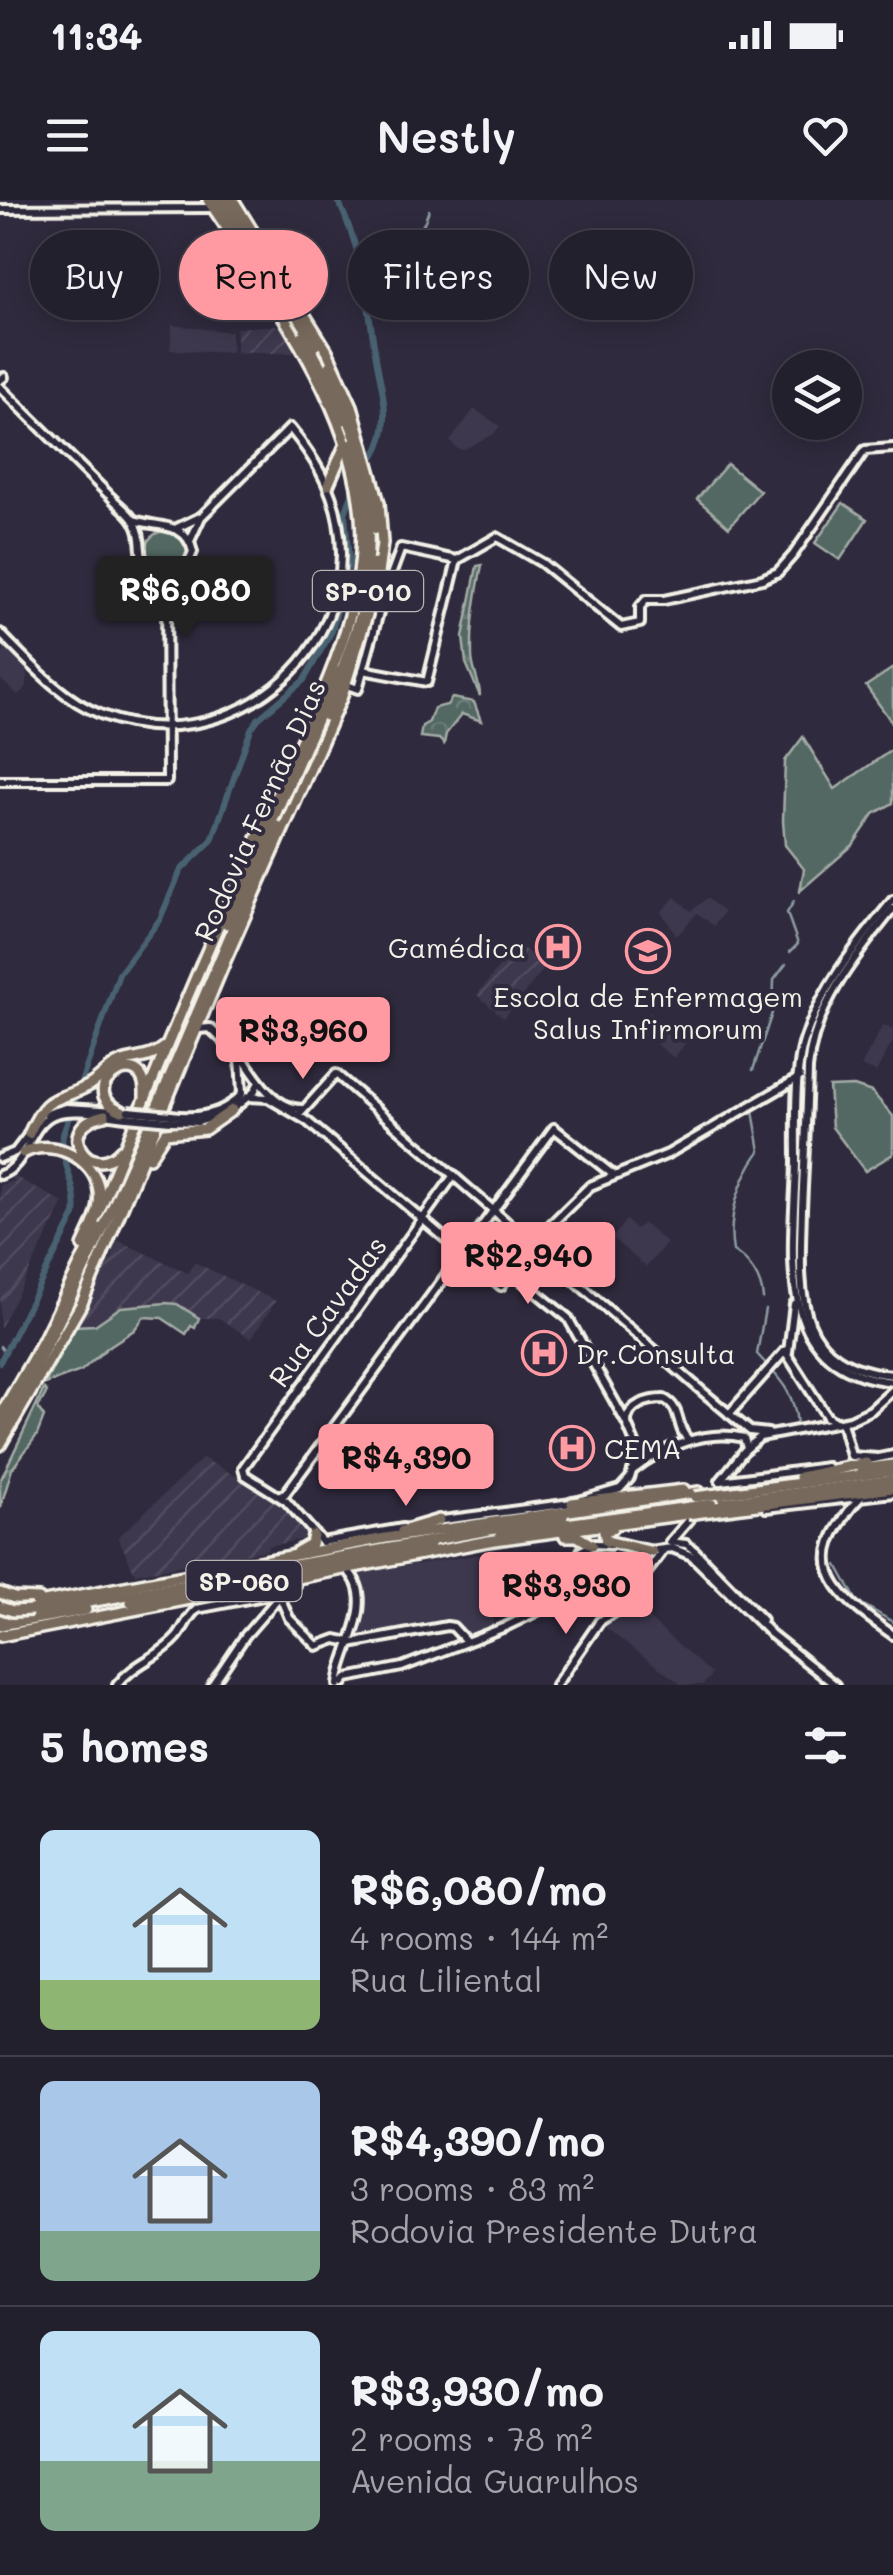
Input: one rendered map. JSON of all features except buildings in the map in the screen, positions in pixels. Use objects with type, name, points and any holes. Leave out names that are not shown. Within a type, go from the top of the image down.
[{"type":"highway","name":"Rodovia Fernão Dias","points":[[0,1416],[21,1388],[94,1254],[338,688],[371,582],[376,545],[370,485],[333,376],[224,200]]},
{"type":"highway","name":"SP-010","points":[[0,1445],[64,1340],[94,1276],[205,1007],[346,685],[378,582],[381,517],[374,476],[340,375],[232,200]]},
{"type":"highway","name":"Rodovia Fernão Dias","points":[[0,1432],[105,1213],[333,685],[365,580],[370,544],[366,495],[332,389],[296,324],[213,203]]},
{"type":"highway","name":"SP-010","points":[[97,1216],[212,940],[321,696],[360,562],[362,527],[355,480],[314,366],[213,203]]},
{"type":"highway","points":[[328,485],[345,446]]},
{"type":"highway","points":[[209,966],[212,940]]},
{"type":"highway","points":[[182,1062],[192,1021]]},
{"type":"highway","points":[[29,1134],[46,1106],[86,1087],[116,1065],[156,1054],[170,1042]]},
{"type":"highway","points":[[126,1113],[110,1105],[104,1094],[106,1080],[117,1071],[140,1074],[145,1086],[144,1104]]},
{"type":"highway","points":[[128,1195],[165,1132],[204,1129],[232,1110]]},
{"type":"highway","points":[[105,1114],[90,1118],[80,1130],[78,1140],[83,1153],[90,1159],[104,1161],[116,1156],[129,1140]]},
{"type":"highway","points":[[21,1388],[97,1216],[98,1183],[86,1165],[70,1154],[36,1146],[23,1153]]},
{"type":"highway","points":[[21,1388],[43,1365],[94,1276]]},
{"type":"highway","name":"SP-060","points":[[0,1640],[488,1541],[689,1507],[720,1488],[893,1463]]},
{"type":"highway","name":"SP-060","points":[[720,1488],[893,1463]]},
{"type":"highway","name":"SP-060","points":[[711,1508],[748,1499],[893,1487]]},
{"type":"highway","name":"SP-060","points":[[0,1608],[386,1538],[893,1487]]},
{"type":"highway","points":[[572,1503],[673,1489],[689,1507],[655,1522],[608,1530],[603,1537],[612,1543],[652,1552]]},
{"type":"highway","name":"SP-060","points":[[0,1621],[486,1529],[689,1507]]},
{"type":"highway","name":"SP-060","points":[[0,1621],[488,1534],[689,1507]]},
{"type":"highway","points":[[386,1538],[439,1520]]},
{"type":"highway","points":[[292,1556],[311,1544],[313,1535]]},
{"type":"highway","points":[[236,1592],[295,1586],[419,1555],[441,1555],[511,1542],[571,1536],[592,1545]]},
{"type":"highway","points":[[579,1538],[582,1551]]},
{"type":"highway","points":[[0,1608],[32,1610],[165,1586],[175,1588]]},
{"type":"highway","points":[[0,1594],[27,1599],[71,1597]]},
{"type":"street","points":[[0,209],[213,203]]},
{"type":"street","points":[[1,381],[134,520],[142,541],[140,557],[155,576],[166,578],[182,573],[190,564],[190,541],[177,528]]},
{"type":"street","points":[[0,633],[70,699],[123,722],[167,727],[225,717],[266,695],[297,669],[326,619],[338,586],[338,520],[328,485],[290,428],[201,517],[190,541]]},
{"type":"street","points":[[346,685],[358,688],[400,549],[411,548],[457,560],[497,537],[542,564],[622,627],[638,625],[640,607],[649,600],[754,581],[778,572],[868,448],[893,448]]},
{"type":"street","points":[[134,520],[177,528],[201,517]]},
{"type":"street","points":[[142,541],[157,527]]},
{"type":"street","points":[[363,670],[427,682],[457,560]]},
{"type":"street","points":[[0,781],[167,780],[166,578]]},
{"type":"street","points":[[729,1414],[786,1352],[795,1293],[794,1216],[804,1040],[849,954],[893,900]]},
{"type":"street","points":[[878,1377],[832,1352],[816,1334],[805,1313],[800,1287],[808,1069],[813,1036],[853,958],[893,909]]},
{"type":"street","points":[[205,1007],[206,1019],[241,1055],[257,1081],[501,1286],[576,1194],[596,1182],[668,1154],[800,1077]]},
{"type":"street","points":[[171,1118],[216,1112],[239,1098],[241,1060],[212,1030],[201,1027],[192,1038]]},
{"type":"street","points":[[298,1116],[336,1074],[729,1414],[756,1433],[844,1421],[891,1396]]},
{"type":"street","points":[[242,1083],[248,1078],[257,1081]]},
{"type":"street","points":[[66,1110],[46,1120],[13,1169],[1,1175],[0,1159],[16,1152],[47,1114],[66,1110],[78,1110],[197,1122],[232,1110],[248,1097],[257,1081]]},
{"type":"street","points":[[248,1097],[264,1096],[298,1116]]},
{"type":"street","points":[[78,1110],[126,1113]]},
{"type":"street","points":[[613,1175],[554,1128],[283,1497],[313,1535],[329,1543],[439,1520],[572,1503],[620,1489],[644,1462],[690,1440],[734,1436],[744,1438],[745,1448]]},
{"type":"street","name":"Rua Cavadas","points":[[283,1497],[245,1475],[246,1462],[454,1175]]},
{"type":"street","points":[[511,1272],[568,1318],[628,1424],[644,1462]]},
{"type":"street","points":[[795,1293],[804,1326],[818,1348],[845,1369],[893,1378]]},
{"type":"street","points":[[786,1352],[827,1417],[832,1422],[844,1421]]},
{"type":"street","points":[[620,1412],[658,1399],[669,1401],[676,1408],[682,1434],[678,1443]]},
{"type":"street","points":[[628,1424],[628,1413],[638,1405]]},
{"type":"street","points":[[818,1426],[827,1417]]},
{"type":"street","points":[[844,1421],[851,1456],[893,1463]]},
{"type":"street","points":[[734,1436],[742,1432],[739,1422]]},
{"type":"street","points":[[720,1488],[745,1448],[749,1436],[746,1428]]},
{"type":"street","points":[[745,1448],[768,1433]]},
{"type":"street","points":[[682,1434],[690,1440]]},
{"type":"street","points":[[632,1471],[635,1443]]},
{"type":"street","points":[[720,1488],[881,1458]]},
{"type":"street","points":[[841,1500],[893,1487]]},
{"type":"street","points":[[865,1496],[852,1506],[829,1540],[827,1565],[849,1603],[893,1637]]},
{"type":"street","points":[[841,1500],[846,1503],[845,1511],[823,1547],[825,1571],[847,1606],[893,1637]]},
{"type":"street","name":"SP-060","points":[[689,1507],[841,1500]]},
{"type":"street","points":[[556,1685],[599,1622],[624,1603],[678,1532],[689,1507]]},
{"type":"street","points":[[678,1532],[694,1554],[785,1647],[838,1685]]},
{"type":"street","points":[[670,1542],[686,1544]]},
{"type":"street","points":[[350,1573],[355,1578],[360,1610],[342,1681],[402,1667],[462,1639],[504,1627],[558,1600],[582,1551],[592,1545],[628,1550],[637,1558]]},
{"type":"street","points":[[636,1586],[640,1553],[672,1548],[694,1554]]},
{"type":"street","points":[[638,1568],[648,1572]]},
{"type":"street","points":[[212,1685],[245,1636],[279,1596],[295,1586]]},
{"type":"street","points":[[279,1596],[289,1618],[317,1646],[331,1640],[355,1643],[446,1626],[453,1627],[462,1639]]},
{"type":"street","points":[[117,1685],[130,1668],[175,1639],[197,1610],[279,1596]]},
{"type":"shaded area","points":[[172,325],[231,332],[232,353],[170,350]]},
{"type":"shaded area","points":[[282,325],[300,353],[236,353],[236,328]]},
{"type":"shaded area","points":[[474,409],[500,426],[494,434],[463,450],[456,448],[450,441]]},
{"type":"shaded area","points":[[9,646],[27,664],[27,686],[18,695],[0,679],[0,656]]},
{"type":"shaded area","points":[[675,897],[691,911],[707,898],[724,912],[714,926],[697,913],[677,936],[661,912]]},
{"type":"shaded area","points":[[517,944],[546,966],[504,1018],[477,995]]},
{"type":"shaded area","points":[[649,1012],[687,1041],[674,1058],[656,1044],[666,1032],[658,1025],[647,1038],[636,1029]]},
{"type":"shaded area","points":[[883,1025],[893,1030],[893,1041],[876,1072],[861,1066]]},
{"type":"shaded area","points":[[12,1175],[64,1203],[0,1329],[0,1185],[15,1181],[9,1177]]},
{"type":"shaded area","points":[[626,1220],[636,1229],[643,1223],[667,1243],[646,1267],[612,1238]]},
{"type":"shaded area","points":[[117,1240],[188,1273],[194,1262],[276,1301],[251,1339],[219,1318],[199,1318],[177,1304],[121,1307],[95,1325],[74,1326],[98,1276],[112,1258]]},
{"type":"shaded area","points":[[203,1458],[283,1502],[305,1532],[304,1539],[268,1546],[267,1550],[135,1574],[118,1537]]},
{"type":"shaded area","points":[[481,1554],[494,1628],[465,1639],[453,1623],[353,1641],[362,1611],[356,1574]]},
{"type":"shaded area","points":[[630,1602],[712,1674],[703,1685],[682,1685],[603,1626],[615,1620]]},
{"type":"green space","points":[[727,464],[760,491],[729,527],[697,499]]},
{"type":"green space","points":[[843,503],[867,519],[840,560],[815,543]]},
{"type":"green space","points":[[166,531],[181,537],[187,552],[181,567],[166,573],[151,567],[145,552],[151,537]]},
{"type":"green space","points":[[482,565],[472,644],[480,696],[466,663],[463,637],[477,566]]},
{"type":"green space","points":[[893,668],[893,724],[866,686]]},
{"type":"green space","points":[[452,698],[474,702],[481,721],[462,714],[446,734],[444,744],[439,739],[420,737],[434,708],[447,705]]},
{"type":"green space","points":[[803,737],[835,789],[893,749],[893,803],[874,814],[853,845],[800,891],[804,869],[785,845],[783,821],[785,761]]},
{"type":"green space","points":[[854,1086],[872,1092],[893,1116],[893,1154],[865,1171],[832,1127],[829,1087]]},
{"type":"green space","points":[[177,1304],[199,1318],[195,1328],[191,1326],[186,1334],[162,1318],[144,1317],[134,1330],[81,1371],[45,1384],[74,1326],[95,1325],[121,1307]]},
{"type":"green space","points":[[44,1389],[47,1392],[38,1408],[44,1417],[37,1435],[12,1469],[0,1509],[0,1481]]},
{"type":"waterway","points":[[338,200],[359,260],[383,396],[384,432],[374,456]]},
{"type":"waterway","points":[[420,230],[429,210]]},
{"type":"waterway","points":[[0,1362],[75,1215],[63,1134],[119,974],[160,919],[181,870],[212,840],[251,729],[304,680],[332,631],[349,562],[345,514],[353,491]]},
{"type":"waterway","points":[[790,952],[798,944],[787,913],[794,901]]},
{"type":"waterway","points":[[753,1070],[773,1010],[774,980],[786,964]]},
{"type":"waterway","points":[[753,1111],[760,1151],[737,1198],[732,1238],[733,1251],[758,1278],[763,1299]]},
{"type":"waterway","points":[[765,1309],[757,1354],[789,1394],[797,1425]]},
{"type":"waterway","points":[[0,1346],[5,1353]]},
{"type":"waterway","points":[[837,1565],[857,1601],[893,1622]]},
{"type":"tunnel","points":[[699,1507],[720,1481]]},
{"type":"place","name":"Gamédica","points":[[558,947]]},
{"type":"place","name":"Escola de Enfermagem Salus Infirmorum","points":[[648,951]]},
{"type":"place","name":"Dr.Consulta","points":[[544,1353]]},
{"type":"place","name":"CEMA","points":[[572,1448]]}]
